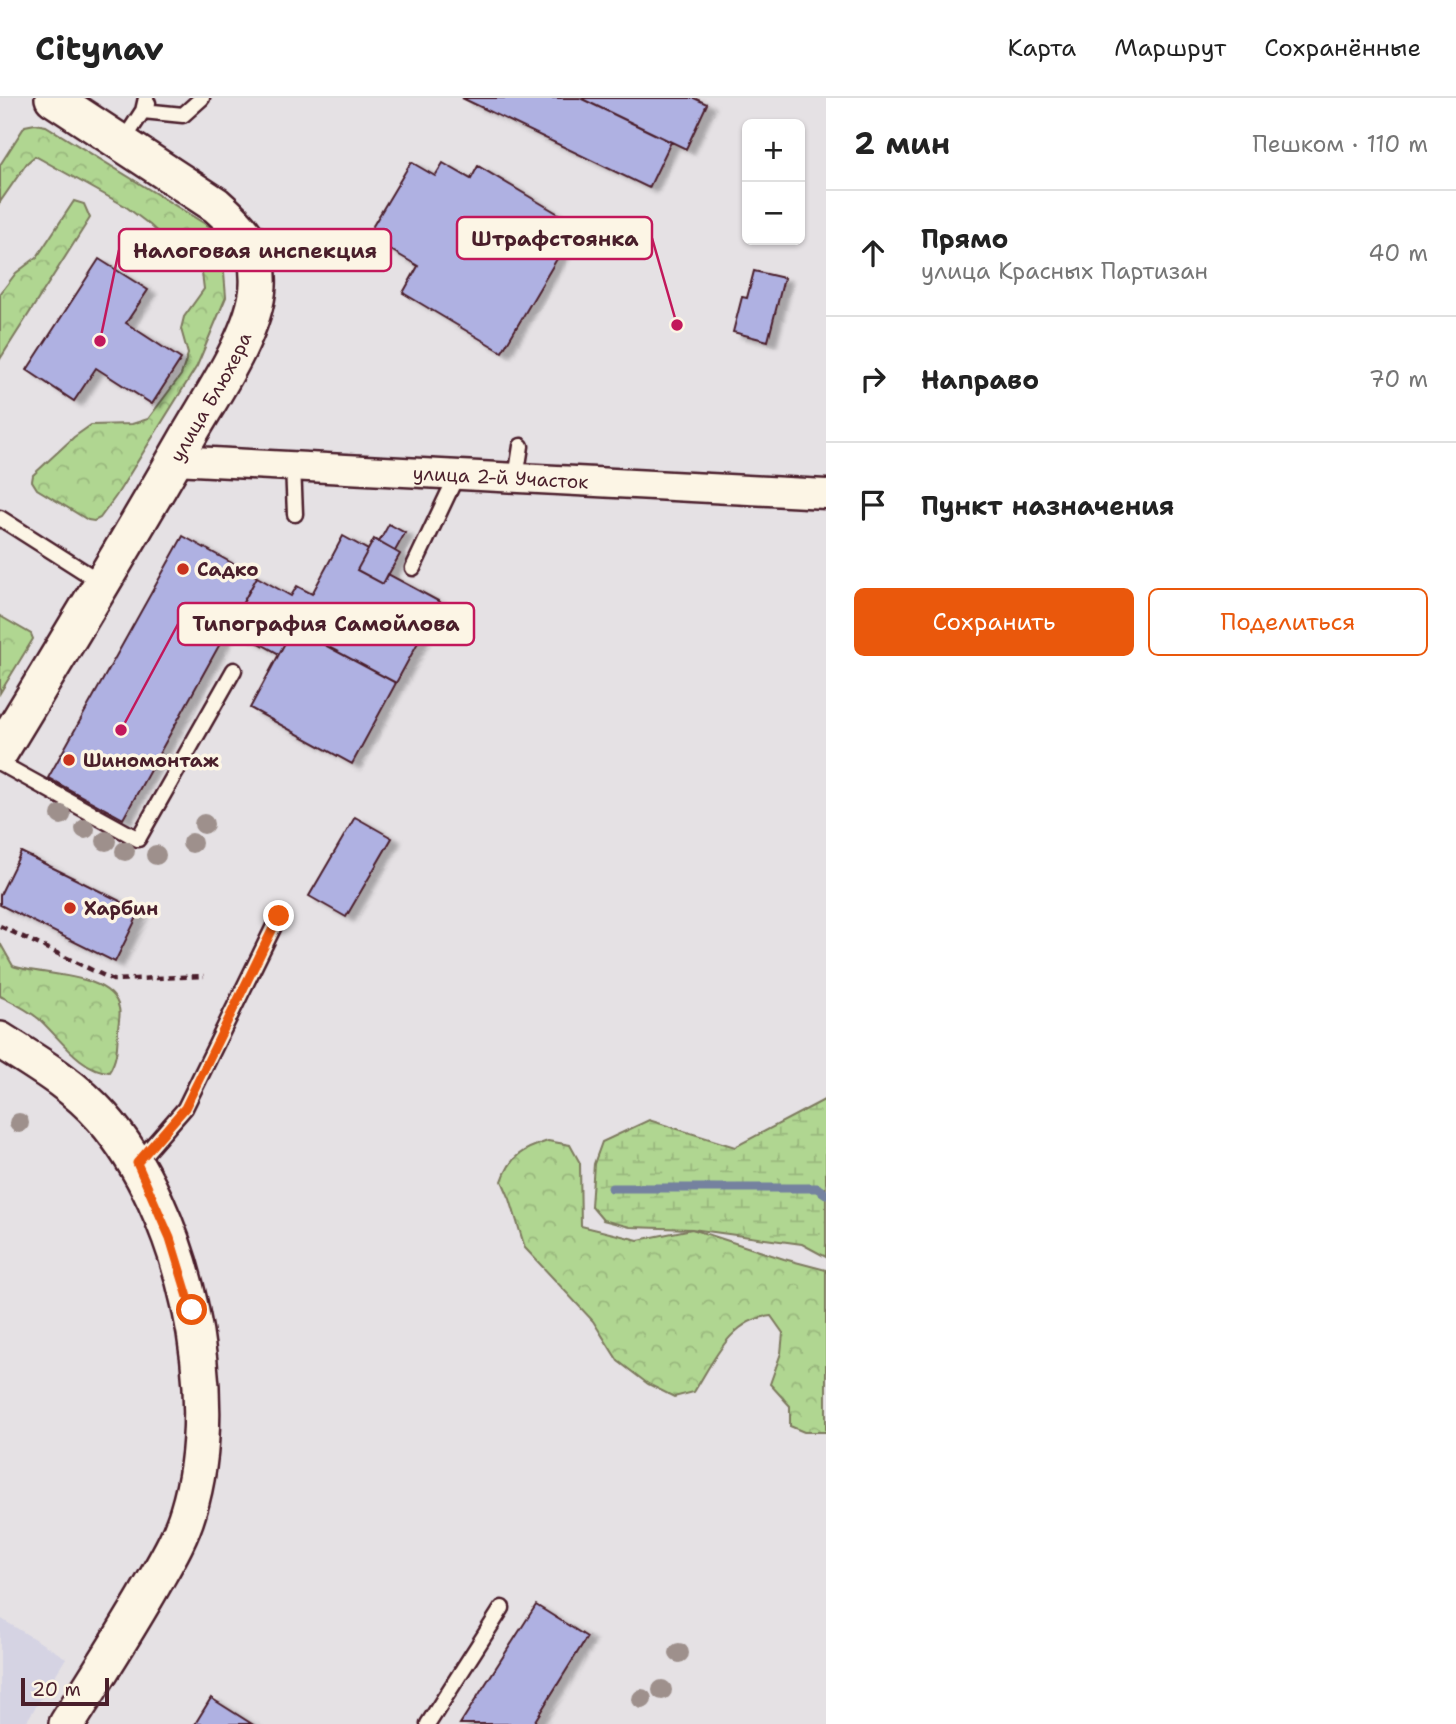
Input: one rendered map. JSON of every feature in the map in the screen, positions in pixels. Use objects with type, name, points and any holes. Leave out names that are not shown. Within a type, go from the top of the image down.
[{"type":"street","name":"улица Блюхера","points":[[0,752],[175,460],[228,366],[255,306],[257,265],[252,244],[236,223],[216,205],[53,98]]},
{"type":"street","name":"улица 2-й Участок","points":[[175,460],[826,494]]},
{"type":"street","points":[[0,1040],[65,1083],[101,1116],[137,1163],[170,1238],[192,1310],[202,1390],[202,1437],[195,1484],[188,1514],[177,1542],[67,1724]]},
{"type":"lane","points":[[122,143],[147,102],[183,115],[202,98]]},
{"type":"lane","points":[[516,478],[521,446]]},
{"type":"lane","points":[[293,466],[295,514]]},
{"type":"lane","points":[[413,568],[457,475]]},
{"type":"lane","points":[[0,518],[103,584]]},
{"type":"lane","points":[[0,763],[138,839],[234,670]]},
{"type":"lane","points":[[137,1163],[185,1108],[279,916]]},
{"type":"lane","points":[[428,1724],[502,1608]]},
{"type":"path","points":[[0,926],[113,980],[204,976]]},
{"type":"shaded area","points":[[0,1618],[66,1658],[25,1724],[0,1724]]},
{"type":"green space","points":[[25,126],[46,126],[210,227],[222,249],[226,297],[197,366],[116,496],[100,518],[94,521],[37,489],[32,481],[33,475],[91,425],[132,424],[148,419],[181,375],[188,354],[181,329],[184,317],[204,289],[202,273],[125,206],[35,156],[27,163],[0,202],[0,165]]},
{"type":"green space","points":[[74,201],[84,204],[90,218],[0,359],[0,294],[16,273],[37,257]]},
{"type":"green space","points":[[0,616],[31,634],[33,639],[0,693]]},
{"type":"green space","points":[[0,943],[13,966],[74,977],[103,988],[114,996],[120,1016],[116,1057],[109,1072],[89,1066],[80,1060],[39,1019],[0,996]]},
{"type":"green space","points":[[826,1099],[826,1257],[802,1244],[692,1229],[630,1227],[603,1220],[591,1206],[594,1164],[602,1142],[649,1120],[735,1147]]},
{"type":"green space","points":[[548,1141],[570,1145],[580,1163],[581,1226],[638,1240],[692,1229],[826,1270],[826,1432],[804,1432],[790,1426],[790,1406],[770,1384],[781,1353],[783,1333],[771,1316],[745,1324],[734,1333],[716,1355],[694,1392],[674,1397],[648,1384],[618,1361],[593,1321],[525,1248],[502,1181],[509,1165],[519,1154]]},
{"type":"building","points":[[462,98],[580,98],[671,142],[649,188]]},
{"type":"building","points":[[580,98],[694,98],[707,104],[686,149]]},
{"type":"building","points":[[411,162],[435,176],[443,163],[471,179],[478,166],[577,225],[502,352],[403,293],[418,266],[367,236]]},
{"type":"building","points":[[99,259],[148,290],[126,323],[181,359],[152,404],[96,368],[74,401],[27,370]]},
{"type":"building","points":[[754,271],[784,278],[768,341],[733,332],[742,297],[747,298]]},
{"type":"building","points":[[389,524],[405,533],[395,551],[379,542]]},
{"type":"building","points":[[183,536],[257,577],[123,819],[48,778]]},
{"type":"building","points":[[343,536],[368,550],[357,570],[383,584],[388,574],[440,602],[396,683],[293,628],[279,654],[230,627],[257,577],[291,596],[297,586],[312,594]]},
{"type":"building","points":[[374,539],[400,554],[383,584],[357,570]]},
{"type":"building","points":[[293,628],[396,683],[352,764],[250,708]]},
{"type":"building","points":[[355,817],[392,838],[346,917],[309,896]]},
{"type":"building","name":"Харбин","points":[[21,852],[140,911],[115,962],[0,905],[0,895]]},
{"type":"building","points":[[536,1605],[587,1637],[533,1724],[460,1724]]},
{"type":"building","points":[[211,1698],[252,1724],[195,1724]]},
{"type":"waterway","points":[[612,1188],[817,1188],[826,1194]]},
{"type":"place","name":"Штрафстоянка","points":[[677,325]]},
{"type":"place","name":"Налоговая инспекция","points":[[100,341]]},
{"type":"place","name":"Садко","points":[[183,569]]},
{"type":"place","name":"Типография Самойлова","points":[[121,730]]},
{"type":"place","name":"Шиномонтаж","points":[[69,760]]},
{"type":"place","name":"Харбин","points":[[70,908]]},
{"type":"route","points":[[192,1310],[170,1238],[137,1163],[185,1108],[279,916]]}]
